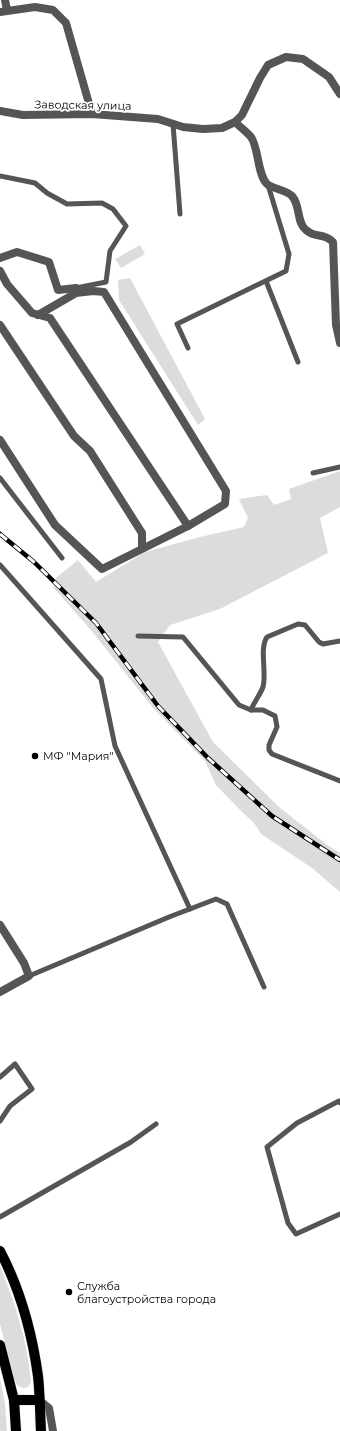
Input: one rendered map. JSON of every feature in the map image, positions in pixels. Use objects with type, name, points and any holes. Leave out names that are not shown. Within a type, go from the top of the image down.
[{"type":"main road","points":[[0,1251],[11,1276],[29,1328],[38,1377],[41,1431]]},
{"type":"main road","points":[[0,1345],[14,1400],[16,1431]]},
{"type":"main road","points":[[14,1400],[39,1400]]},
{"type":"street","points":[[5,0],[4,11],[35,6],[53,10],[66,23],[92,114]]},
{"type":"street","points":[[340,79],[329,76],[303,59],[286,57],[268,66],[260,78],[242,115],[235,122],[251,138],[262,173],[268,184],[292,196],[297,205],[302,226],[314,235],[327,236],[333,242],[336,324],[340,343]]},
{"type":"street","points":[[329,76],[340,94]]},
{"type":"street","name":"Заводская улица","points":[[0,111],[23,115],[92,114],[158,120],[183,127],[203,129],[222,128],[235,122]]},
{"type":"street","points":[[0,258],[16,252],[49,262],[58,290],[76,288]]},
{"type":"street","points":[[0,271],[3,286],[32,313],[50,318],[188,526]]},
{"type":"street","points":[[0,440],[55,525],[102,569],[188,526],[225,504],[226,491],[104,292],[93,291],[76,293],[38,315]]},
{"type":"street","points":[[0,325],[74,436],[90,451],[142,533],[142,548]]},
{"type":"street","points":[[0,924],[24,963],[29,976],[0,992]]},
{"type":"street","points":[[39,1400],[49,1408],[53,1431]]},
{"type":"lane","points":[[173,124],[180,214]]},
{"type":"lane","points":[[0,176],[35,183],[47,193],[67,204],[102,204],[113,209],[126,226],[110,251],[106,282],[76,288]]},
{"type":"lane","points":[[188,348],[177,324],[286,271],[289,254],[268,184]]},
{"type":"lane","points":[[266,280],[298,362]]},
{"type":"lane","points":[[313,473],[340,467]]},
{"type":"lane","points":[[0,478],[62,558]]},
{"type":"lane","points":[[0,565],[101,679],[115,746],[190,909]]},
{"type":"lane","points":[[250,710],[263,687],[265,671],[264,645],[268,637],[298,624],[305,625],[319,642],[323,644],[340,640]]},
{"type":"lane","points":[[138,636],[183,637],[239,706],[250,710],[263,710],[275,716],[277,727],[269,745],[269,750],[272,754],[340,781]]},
{"type":"lane","points":[[29,976],[169,917],[216,899],[227,904],[264,987]]},
{"type":"lane","points":[[0,1077],[15,1064],[32,1089],[10,1106],[0,1121]]},
{"type":"lane","points":[[340,1103],[339,1101],[297,1123],[268,1147],[288,1223],[296,1234],[340,1214]]},
{"type":"lane","points":[[0,1217],[131,1142],[156,1124]]},
{"type":"shaded area","points":[[140,245],[145,254],[121,268],[115,259]]},
{"type":"shaded area","points":[[130,278],[205,419],[198,425],[119,300],[118,280]]},
{"type":"shaded area","points":[[340,471],[340,507],[320,518],[328,553],[220,609],[170,625],[158,642],[213,742],[279,807],[326,844],[340,853],[340,892],[312,868],[261,834],[254,823],[216,785],[205,761],[154,709],[90,629],[53,587],[56,578],[78,560],[96,582],[145,552],[244,527],[248,518],[239,499],[267,495],[274,505],[291,499],[289,489]]},
{"type":"shaded area","points":[[0,1266],[16,1309],[24,1337],[31,1382],[28,1387],[23,1388],[18,1386],[15,1381],[0,1324]]},
{"type":"shaded area","points":[[0,1378],[5,1404],[7,1431],[0,1431]]},
{"type":"railway","points":[[0,534],[34,562],[96,623],[158,706],[208,758],[272,816],[340,860]]},
{"type":"place","name":"МФ \"Мария\"","points":[[35,756]]},
{"type":"place","name":"Служба благоустройства города","points":[[69,1292]]}]
